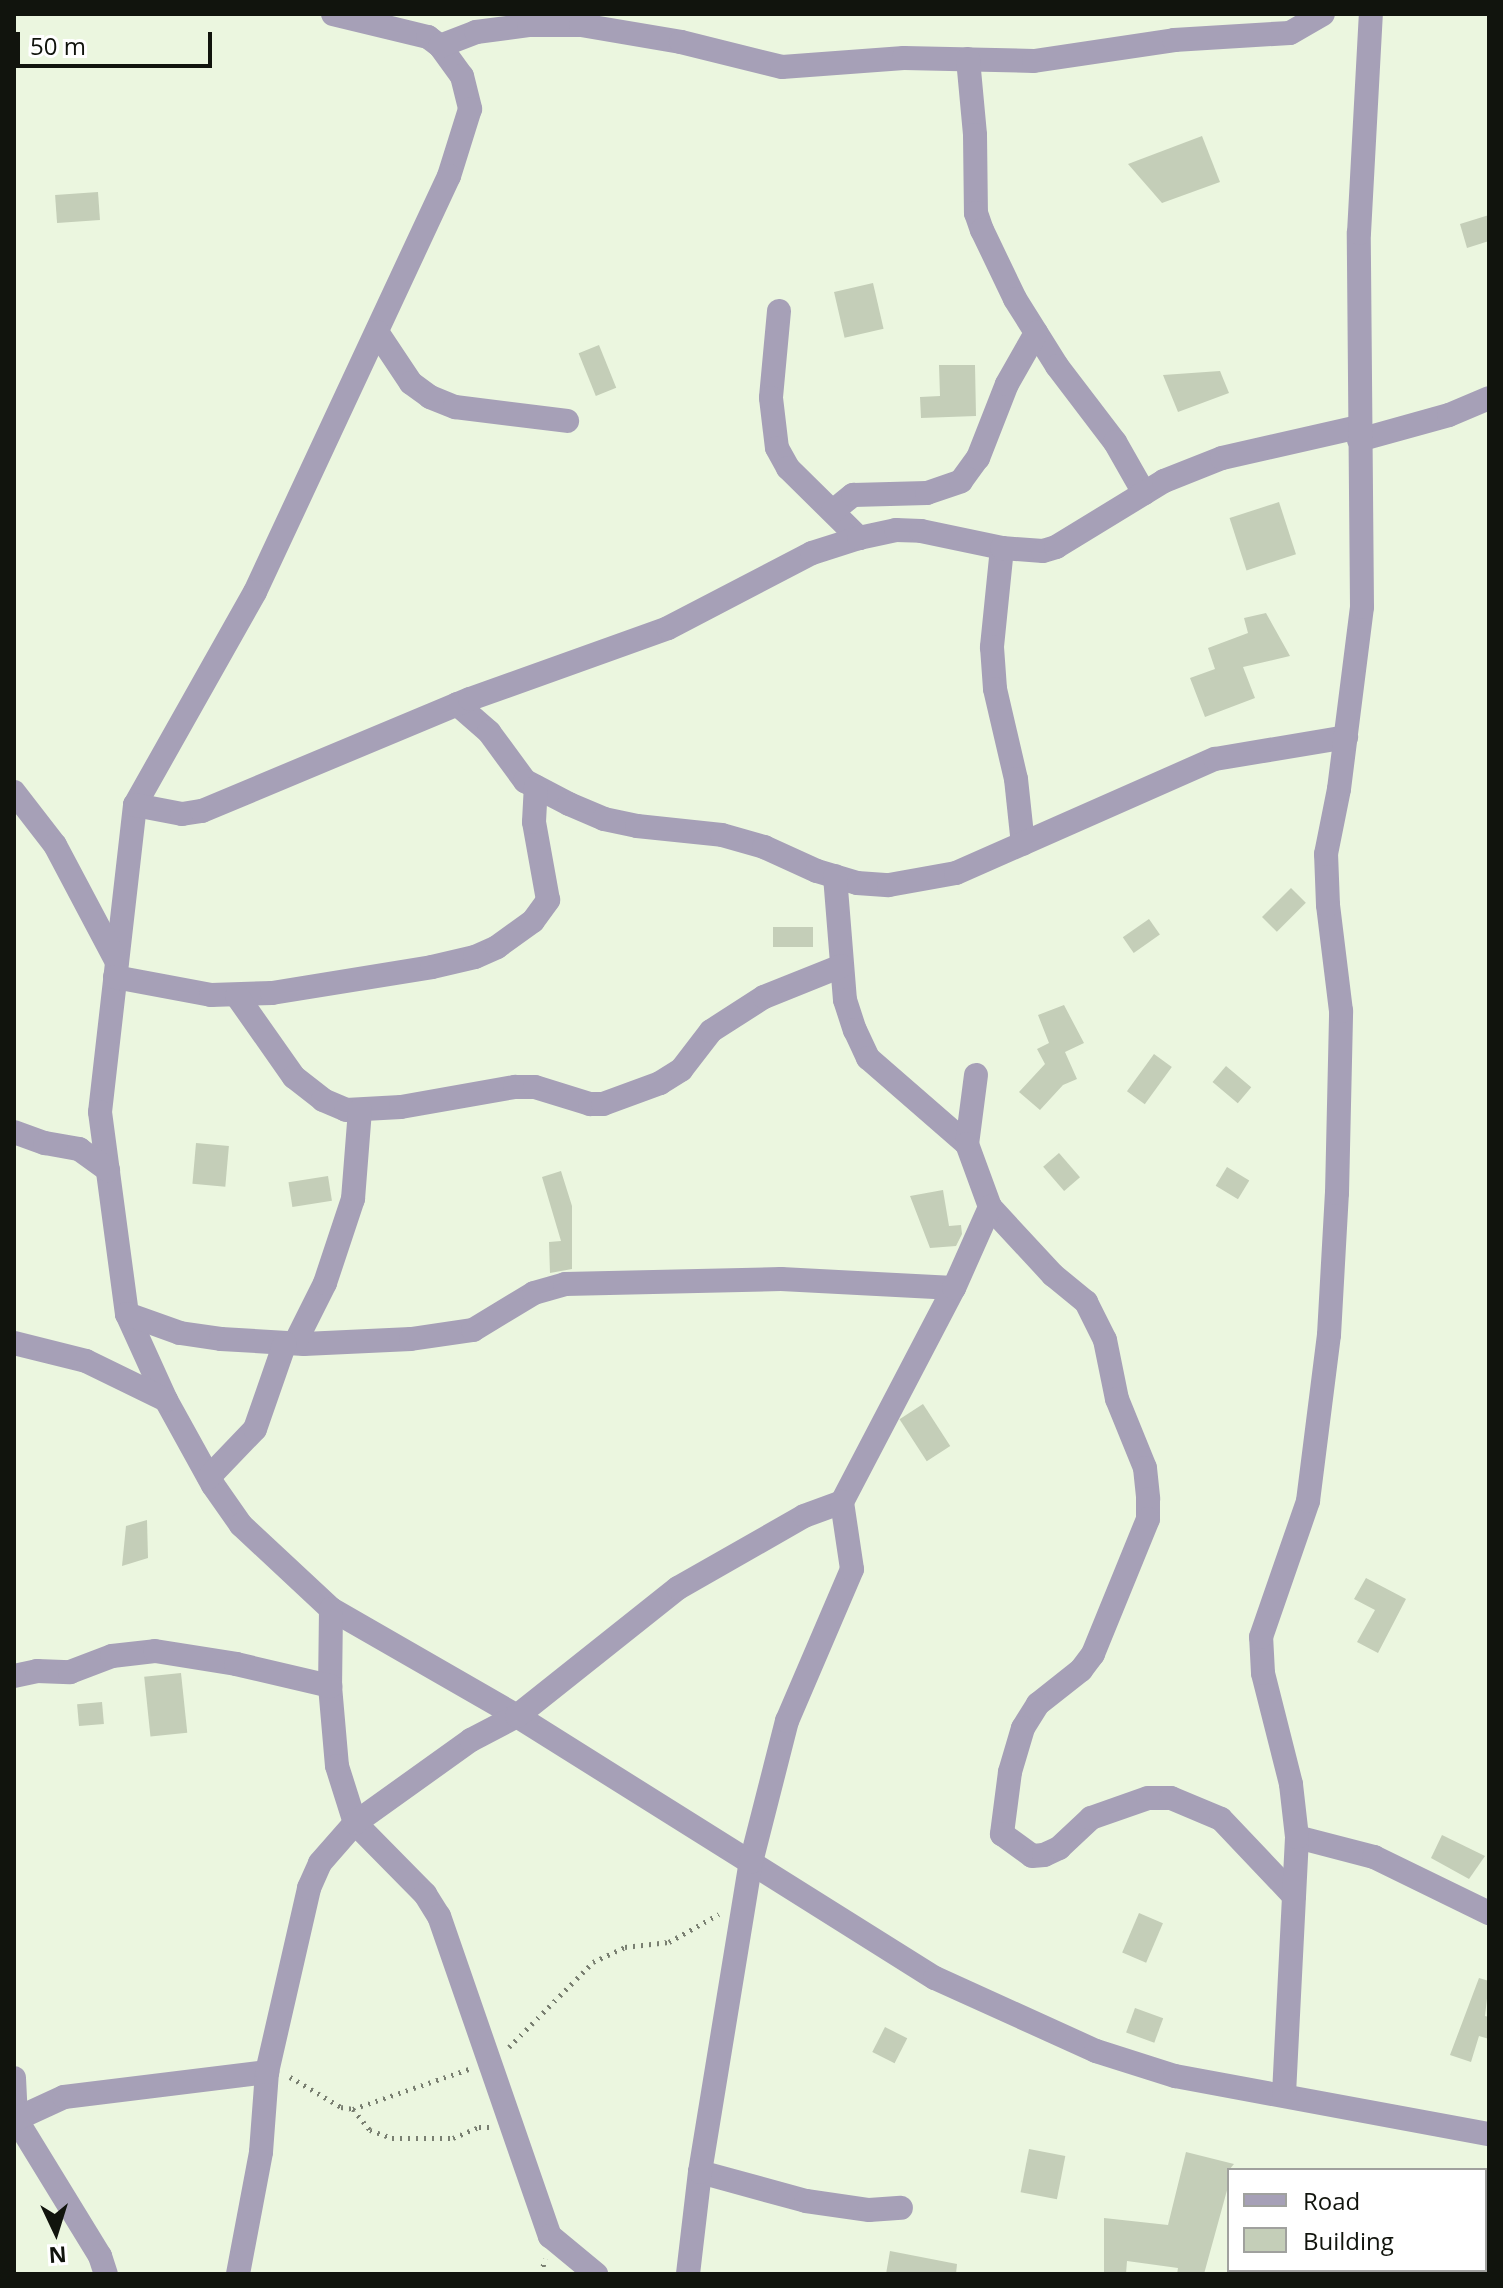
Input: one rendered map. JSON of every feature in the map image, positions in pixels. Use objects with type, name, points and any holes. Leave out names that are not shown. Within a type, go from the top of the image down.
[{"type":"street","points":[[333,14],[428,37],[440,46],[462,76],[470,109],[449,176],[255,592],[135,805],[100,1112],[127,1314],[166,1400],[209,1477],[241,1525],[331,1609],[517,1716],[935,1978],[1019,2019],[1096,2051],[1175,2076],[1489,2134]]},
{"type":"street","points":[[590,14],[610,30]]},
{"type":"street","points":[[440,46],[476,32],[529,25],[581,25],[681,42],[782,67],[904,58],[1034,61],[1174,40],[1290,33],[1323,14]]},
{"type":"street","points":[[1284,2094],[1297,1837],[1291,1784],[1263,1673],[1261,1637],[1308,1501],[1329,1335],[1337,1193],[1341,1011],[1328,905],[1326,854],[1346,737],[1362,607],[1359,233],[1371,14]]},
{"type":"street","points":[[968,59],[975,135],[976,213],[991,252],[1036,333],[1115,442],[1144,493]]},
{"type":"street","points":[[779,311],[771,398],[777,448],[788,468],[859,538]]},
{"type":"street","points":[[377,332],[411,383],[430,397],[455,407],[567,421]]},
{"type":"street","points":[[833,511],[853,495],[927,493],[961,481],[978,458],[1007,384],[1036,333]]},
{"type":"street","points":[[135,805],[182,814],[202,811],[457,704],[668,628],[812,553],[859,538],[896,530],[921,531],[1027,551],[1056,547],[1144,493],[1222,458],[1449,415],[1489,398]]},
{"type":"street","points":[[1002,548],[994,620],[994,680],[1016,779],[1023,844]]},
{"type":"street","points":[[457,704],[489,732],[525,781],[604,819],[664,831],[722,835],[764,847],[857,883],[914,883],[956,873],[1215,759],[1346,737]]},
{"type":"street","points":[[116,970],[237,996],[432,967],[475,957],[512,938],[542,911],[548,900],[534,822],[536,787]]},
{"type":"street","points":[[14,792],[55,845],[116,970]]},
{"type":"street","points":[[835,876],[845,1000],[868,1058],[967,1144]]},
{"type":"street","points":[[237,996],[294,1077],[323,1100],[346,1110],[401,1107],[515,1087],[535,1087],[590,1104],[615,1102],[681,1070],[711,1031],[741,1011],[798,981],[841,966]]},
{"type":"street","points":[[976,1075],[967,1144],[990,1207],[1053,1275],[1086,1302],[1105,1340],[1117,1399],[1145,1468],[1148,1499],[1148,1519],[1093,1654],[1081,1670],[1038,1704],[1023,1728],[1010,1772],[1002,1834],[1032,1856],[1044,1855],[1059,1848],[1091,1818],[1148,1798],[1171,1798],[1221,1819],[1294,1896]]},
{"type":"street","points":[[209,1477],[255,1429],[290,1343],[325,1283],[353,1199],[360,1110]]},
{"type":"street","points":[[14,1132],[45,1143],[79,1149],[108,1170]]},
{"type":"street","points":[[688,2274],[700,2172],[751,1862],[787,1721],[852,1569],[842,1502],[954,1288],[990,1207]]},
{"type":"street","points":[[127,1314],[180,1333],[290,1343],[411,1339],[473,1330],[534,1293],[565,1284],[781,1279],[954,1288]]},
{"type":"street","points":[[14,1343],[86,1361],[166,1400]]},
{"type":"street","points":[[238,2274],[261,2152],[268,2066],[309,1888],[320,1863],[355,1823],[471,1740],[517,1716],[678,1588],[804,1516],[842,1502]]},
{"type":"street","points":[[331,1609],[330,1686],[337,1766],[355,1823],[425,1894],[439,1916],[550,2236],[596,2274]]},
{"type":"street","points":[[14,1676],[37,1671],[77,1671],[112,1656],[155,1651],[236,1664],[330,1686]]},
{"type":"street","points":[[1297,1837],[1374,1857],[1489,1913]]},
{"type":"street","points":[[15,2119],[64,2097],[268,2066]]},
{"type":"street","points":[[14,2078],[15,2119],[100,2256],[106,2274]]},
{"type":"street","points":[[700,2172],[806,2201],[869,2210],[901,2208]]},
{"type":"path","points":[[353,2109],[490,2060],[519,2039],[563,1988],[593,1962],[625,1947],[669,1942],[745,1900]]},
{"type":"path","points":[[268,2066],[330,2101],[353,2109],[370,2130],[392,2138],[453,2138],[486,2127],[518,2143]]},
{"type":"building","points":[[1202,136],[1220,182],[1162,203],[1128,164]]},
{"type":"building","points":[[98,192],[100,220],[57,223],[55,195]]},
{"type":"building","points":[[1489,215],[1489,241],[1467,248],[1460,224]]},
{"type":"building","points":[[873,283],[884,329],[845,338],[834,292]]},
{"type":"building","points":[[599,345],[616,388],[596,396],[579,353]]},
{"type":"building","points":[[939,365],[975,365],[976,416],[921,418],[920,397],[940,396]]},
{"type":"building","points":[[1220,371],[1229,393],[1178,412],[1163,375]]},
{"type":"building","points":[[1279,502],[1296,554],[1247,570],[1230,518]]},
{"type":"building","points":[[1266,613],[1290,656],[1243,667],[1255,698],[1205,717],[1190,678],[1215,669],[1208,648],[1248,633],[1244,618]]},
{"type":"building","points":[[1291,888],[1306,903],[1277,932],[1262,917]]},
{"type":"building","points":[[1149,919],[1160,935],[1134,953],[1123,937]]},
{"type":"building","points":[[773,927],[813,927],[813,947],[773,947]]},
{"type":"building","points":[[1064,1005],[1084,1043],[1065,1052],[1077,1079],[1063,1085],[1040,1110],[1019,1092],[1045,1064],[1037,1049],[1049,1043],[1038,1015]]},
{"type":"building","points":[[1154,1054],[1172,1067],[1145,1104],[1127,1091]]},
{"type":"building","points":[[1226,1066],[1251,1087],[1238,1103],[1213,1082]]},
{"type":"building","points":[[196,1143],[229,1146],[225,1187],[192,1184]]},
{"type":"building","points":[[1059,1153],[1080,1177],[1064,1191],[1043,1167]]},
{"type":"building","points":[[1227,1167],[1249,1180],[1238,1199],[1216,1186]]},
{"type":"building","points":[[561,1171],[572,1206],[572,1269],[550,1273],[549,1242],[561,1241],[542,1177]]},
{"type":"building","points":[[328,1176],[332,1201],[292,1207],[288,1182]]},
{"type":"building","points":[[943,1190],[949,1226],[961,1225],[962,1234],[956,1246],[930,1248],[910,1196]]},
{"type":"building","points":[[923,1404],[950,1446],[927,1461],[900,1419]]},
{"type":"building","points":[[147,1520],[148,1558],[122,1566],[126,1526]]},
{"type":"building","points":[[1366,1578],[1406,1599],[1378,1653],[1357,1642],[1375,1610],[1354,1599]]},
{"type":"building","points":[[181,1673],[187,1733],[150,1737],[144,1677]]},
{"type":"building","points":[[102,1702],[104,1724],[79,1726],[77,1704]]},
{"type":"building","points":[[1442,1835],[1485,1856],[1469,1879],[1431,1858]]},
{"type":"building","points":[[1139,1913],[1163,1923],[1146,1963],[1122,1953]]},
{"type":"building","points":[[1479,1978],[1489,1981],[1485,2016],[1489,2017],[1489,2039],[1479,2036],[1471,2062],[1450,2055]]},
{"type":"building","points":[[1135,2008],[1163,2018],[1154,2043],[1126,2032]]},
{"type":"building","points":[[885,2027],[907,2038],[895,2063],[872,2052]]},
{"type":"building","points":[[1029,2149],[1065,2156],[1057,2199],[1021,2192]]},
{"type":"building","points":[[1186,2152],[1234,2164],[1227,2168],[1227,2190],[1204,2274],[1177,2274],[1178,2268],[1127,2261],[1126,2274],[1104,2274],[1104,2218],[1168,2225]]},
{"type":"building","points":[[890,2251],[957,2264],[956,2274],[886,2274]]}]
